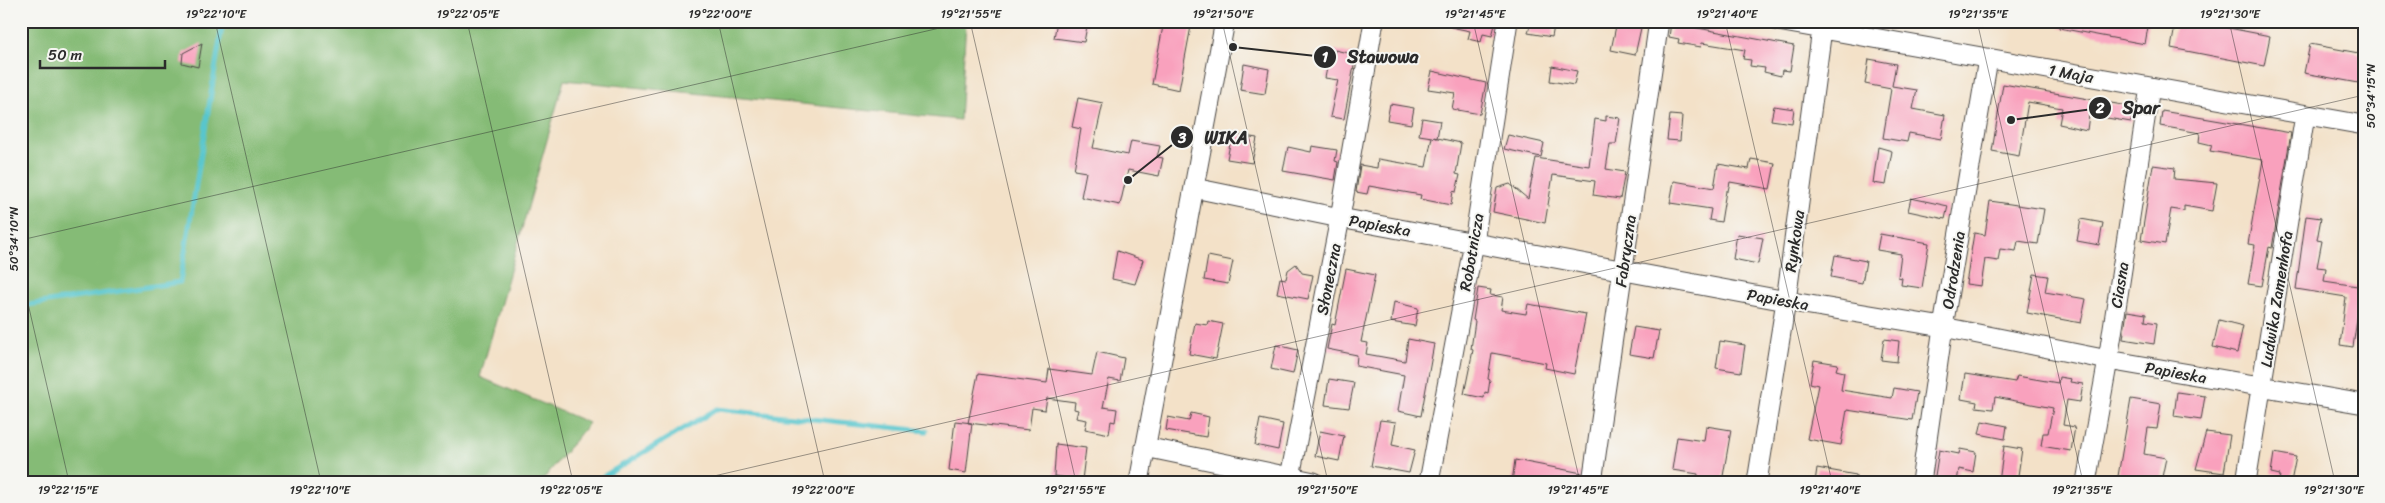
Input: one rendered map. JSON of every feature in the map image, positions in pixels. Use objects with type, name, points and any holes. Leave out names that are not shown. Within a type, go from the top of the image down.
[{"type":"street","points":[[1139,482],[1224,21]]},
{"type":"street","name":"Słoneczna","points":[[1290,477],[1340,218],[1374,21]]},
{"type":"street","name":"Robotnicza","points":[[1429,482],[1474,242],[1508,21]]},
{"type":"street","name":"Fabryczna","points":[[1592,482],[1659,21]]},
{"type":"street","name":"1 Maja","points":[[1778,21],[2364,126]]},
{"type":"street","name":"Rynkowa","points":[[1757,482],[1786,301],[1822,29]]},
{"type":"street","name":"Odrodzenia","points":[[1922,482],[1943,327],[1988,59]]},
{"type":"street","name":"Ciasna","points":[[2086,482],[2108,360],[2150,87]]},
{"type":"street","name":"Ludwika Zamenhofa","points":[[2246,482],[2305,115]]},
{"type":"street","name":"Papieska","points":[[1194,188],[1340,218],[1623,269],[1786,301],[1943,327],[2108,360],[2364,404]]},
{"type":"street","points":[[1145,447],[1314,482]]},
{"type":"green space","points":[[21,21],[966,21],[960,120],[564,80],[480,377],[589,423],[541,482],[21,482]]},
{"type":"building","points":[[1057,21],[1088,21],[1084,42],[1054,38]]},
{"type":"building","points":[[1164,21],[1192,21],[1179,90],[1152,84]]},
{"type":"building","points":[[1452,21],[1496,21],[1492,36],[1483,34],[1481,42],[1468,39],[1470,31],[1451,27]]},
{"type":"building","points":[[1531,21],[1555,21],[1552,37],[1528,33]]},
{"type":"building","points":[[2060,21],[2149,21],[2145,44],[2059,28]]},
{"type":"building","points":[[2176,21],[2193,21],[2270,36],[2264,66],[2171,48]]},
{"type":"building","points":[[1671,23],[1794,46],[1790,71],[1782,70],[1781,76],[1764,72],[1765,68],[1750,66],[1751,60],[1743,59],[1745,50],[1702,43],[1701,47],[1678,43],[1679,39],[1669,37]]},
{"type":"building","points":[[1627,25],[1641,28],[1635,55],[1611,50],[1616,26],[1626,28]]},
{"type":"building","points":[[202,43],[198,67],[182,63],[183,53]]},
{"type":"building","points":[[2310,44],[2364,54],[2364,84],[2304,73]]},
{"type":"building","points":[[1335,50],[1356,55],[1344,119],[1330,117],[1338,80],[1325,78],[1329,58],[1333,59]]},
{"type":"building","points":[[1869,59],[1896,64],[1892,86],[1917,90],[1913,109],[1945,115],[1941,139],[1909,133],[1907,142],[1883,138],[1891,89],[1865,84]]},
{"type":"building","points":[[1244,64],[1269,69],[1265,94],[1240,90]]},
{"type":"building","points":[[1552,66],[1577,71],[1574,85],[1550,81]]},
{"type":"building","points":[[1432,71],[1486,83],[1480,114],[1452,109],[1455,93],[1428,89]]},
{"type":"building","points":[[2003,84],[2134,107],[2131,122],[2089,115],[2087,130],[2059,124],[2062,108],[2028,102],[2019,156],[1992,151]]},
{"type":"building","points":[[1078,98],[1103,103],[1093,148],[1128,155],[1131,141],[1160,146],[1157,157],[1163,158],[1159,176],[1128,170],[1120,205],[1081,197],[1086,172],[1074,170],[1081,129],[1072,127]]},
{"type":"building","points":[[1390,104],[1414,108],[1411,124],[1387,120]]},
{"type":"building","points":[[1774,106],[1794,109],[1792,123],[1771,120]]},
{"type":"building","points":[[2162,111],[2291,133],[2272,248],[2269,247],[2262,286],[2248,284],[2255,245],[2248,244],[2263,160],[2210,151],[2212,145],[2199,142],[2200,133],[2160,126]]},
{"type":"building","points":[[1670,115],[1682,116],[1680,141],[1667,140]]},
{"type":"building","points":[[1606,116],[1620,118],[1616,144],[1610,144],[1606,169],[1625,172],[1620,199],[1593,195],[1595,181],[1553,175],[1545,223],[1493,212],[1497,188],[1510,184],[1528,199],[1536,158],[1589,166],[1595,119],[1606,121]]},
{"type":"building","points":[[1422,118],[1440,121],[1437,138],[1461,143],[1456,174],[1460,175],[1456,192],[1453,191],[1451,205],[1420,199],[1421,195],[1369,186],[1367,194],[1356,192],[1360,165],[1377,168],[1378,159],[1426,167],[1432,137],[1419,135]]},
{"type":"building","points":[[1232,134],[1257,138],[1252,163],[1227,159]]},
{"type":"building","points":[[1508,135],[1544,143],[1541,157],[1504,149]]},
{"type":"building","points":[[1312,146],[1337,150],[1335,161],[1338,162],[1335,180],[1283,171],[1288,147],[1311,152]]},
{"type":"building","points":[[1878,147],[1892,151],[1886,185],[1873,183]]},
{"type":"building","points":[[1751,159],[1775,163],[1770,189],[1730,182],[1728,191],[1726,191],[1721,222],[1709,220],[1711,209],[1670,203],[1674,181],[1714,188],[1718,164],[1749,169]]},
{"type":"building","points":[[2153,165],[2175,168],[2174,179],[2217,183],[2212,211],[2184,206],[2184,211],[2171,209],[2165,244],[2141,240]]},
{"type":"building","points":[[1911,198],[1948,206],[1945,219],[1908,211]]},
{"type":"building","points":[[1990,201],[2044,209],[2038,244],[2018,241],[2016,251],[2000,249],[1998,261],[1985,259],[1981,286],[1966,284],[1974,233],[1985,235]]},
{"type":"building","points":[[2306,216],[2321,218],[2317,240],[2322,241],[2317,267],[2326,268],[2324,281],[2364,287],[2364,300],[2360,299],[2353,347],[2340,345],[2346,297],[2296,289]]},
{"type":"building","points":[[2081,219],[2103,223],[2099,245],[2077,241]]},
{"type":"building","points":[[1737,234],[1763,238],[1758,264],[1733,259]]},
{"type":"building","points":[[1880,234],[1929,243],[1922,288],[1901,285],[1902,278],[1898,277],[1901,254],[1877,250]]},
{"type":"building","points":[[1117,251],[1143,260],[1135,284],[1112,279]]},
{"type":"building","points":[[1835,255],[1866,261],[1862,283],[1831,277]]},
{"type":"building","points":[[1208,256],[1233,261],[1228,284],[1204,280]]},
{"type":"building","points":[[1296,264],[1302,273],[1313,275],[1308,299],[1277,293],[1280,278],[1286,279],[1288,270]]},
{"type":"building","points":[[1346,269],[1375,275],[1361,342],[1368,343],[1366,354],[1405,361],[1408,339],[1434,344],[1421,416],[1398,411],[1404,375],[1356,366],[1357,355],[1327,349],[1332,324],[1335,325]]},
{"type":"building","points":[[2034,274],[2048,276],[2045,292],[2086,299],[2081,323],[2027,313]]},
{"type":"building","points":[[1478,288],[1491,290],[1490,295],[1503,297],[1501,310],[1526,314],[1528,304],[1586,314],[1574,374],[1545,368],[1546,363],[1492,353],[1488,393],[1485,392],[1484,398],[1464,394],[1473,350],[1471,349],[1475,321],[1473,320]]},
{"type":"building","points":[[1394,302],[1418,308],[1415,326],[1391,322]]},
{"type":"building","points":[[2127,311],[2146,314],[2145,321],[2157,323],[2154,344],[2123,339]]},
{"type":"building","points":[[2219,320],[2243,326],[2237,353],[2213,347]]},
{"type":"building","points":[[1208,321],[1223,324],[1216,359],[1189,354],[1195,323],[1207,325]]},
{"type":"building","points":[[1634,327],[1659,331],[1654,358],[1629,354]]},
{"type":"building","points":[[1884,339],[1899,341],[1897,362],[1881,360]]},
{"type":"building","points":[[1720,341],[1745,345],[1741,372],[1716,368]]},
{"type":"building","points":[[1276,345],[1298,350],[1293,374],[1271,369]]},
{"type":"building","points":[[1097,352],[1124,358],[1120,381],[1109,379],[1103,407],[1117,409],[1115,422],[1111,421],[1109,434],[1085,429],[1087,420],[1076,418],[1078,410],[1074,409],[1075,402],[1047,398],[1045,410],[1032,408],[1029,430],[968,423],[978,374],[1047,383],[1049,369],[1092,375]]},
{"type":"building","points":[[1814,360],[1838,364],[1836,370],[1844,372],[1841,390],[1892,398],[1894,388],[1917,392],[1912,420],[1847,410],[1841,445],[1807,439],[1818,385],[1810,383]]},
{"type":"building","points":[[1965,374],[2015,382],[2017,376],[2058,383],[2059,377],[2071,379],[2070,382],[2083,384],[2080,402],[2067,400],[2063,425],[2075,427],[2071,451],[2041,446],[2043,433],[2048,433],[2053,408],[1995,397],[1993,409],[1976,407],[1977,402],[1961,399]]},
{"type":"building","points":[[1329,379],[1354,383],[1349,408],[1325,405]]},
{"type":"building","points":[[2177,392],[2205,396],[2201,420],[2174,416]]},
{"type":"building","points":[[2131,399],[2161,404],[2157,429],[2148,428],[2144,454],[2166,458],[2161,482],[2117,482]]},
{"type":"building","points":[[1191,413],[1209,417],[1206,437],[1166,430],[1168,417],[1189,421]]},
{"type":"building","points":[[1260,419],[1283,424],[1278,450],[1255,445]]},
{"type":"building","points":[[1380,420],[1396,422],[1392,445],[1415,450],[1409,473],[1371,466]]},
{"type":"building","points":[[955,421],[972,423],[966,473],[949,470]]},
{"type":"building","points":[[1982,421],[2007,426],[2005,439],[1979,434]]},
{"type":"building","points":[[1706,426],[1731,430],[1722,482],[1697,482],[1698,474],[1672,470],[1677,437],[1704,441]]},
{"type":"building","points":[[1320,431],[1344,436],[1339,461],[1315,456]]},
{"type":"building","points":[[2206,432],[2230,435],[2224,473],[2196,469]]},
{"type":"building","points":[[1056,444],[1086,448],[1082,480],[1054,476]]},
{"type":"building","points":[[2004,446],[2022,449],[2017,482],[1999,482]]},
{"type":"building","points":[[1960,449],[1976,452],[1973,472],[1959,469],[1957,482],[1934,482],[1939,450],[1959,454]]},
{"type":"building","points":[[2274,453],[2296,457],[2291,482],[2279,482],[2280,475],[2271,473]]},
{"type":"building","points":[[1515,460],[1582,473],[1581,482],[1512,482]]},
{"type":"building","points":[[1817,468],[1856,475],[1855,482],[1815,482]]},
{"type":"waterway","points":[[21,306],[180,282],[223,21]]},
{"type":"waterway","points":[[594,482],[717,409],[926,431]]},
{"type":"place","name":"Stawowa","points":[[1233,47]]},
{"type":"place","name":"Spar","points":[[2011,120]]},
{"type":"place","name":"WIKA","points":[[1128,180]]}]
